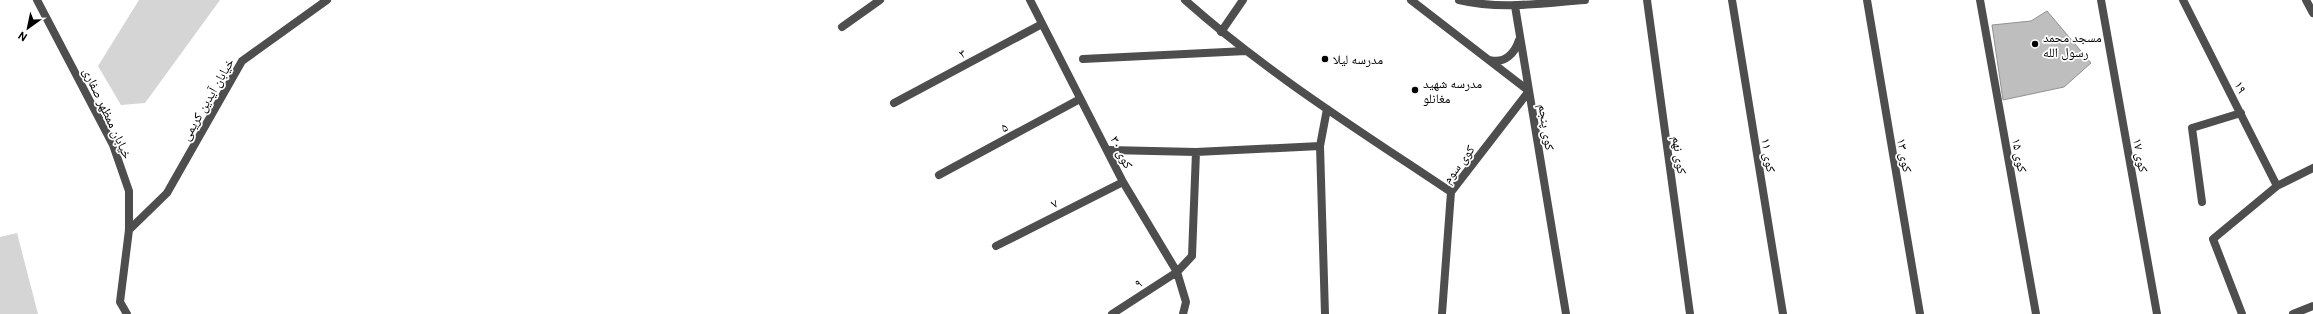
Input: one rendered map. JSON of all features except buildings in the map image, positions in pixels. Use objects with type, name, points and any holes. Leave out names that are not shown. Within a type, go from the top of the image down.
[{"type":"street","name":"خیابان ممظهر صفاری","points":[[37,0],[113,145],[129,191],[129,230],[120,302],[126,314]]},
{"type":"street","name":"خیابان آیدین کریمی","points":[[129,230],[167,193],[242,60],[327,0]]},
{"type":"street","points":[[842,27],[880,0]]},
{"type":"street","name":"کوی ۳۰","points":[[1030,0],[1080,99],[1108,150],[1123,182],[1177,272],[1186,302],[1183,314]]},
{"type":"street","points":[[1186,0],[1221,32],[1246,51],[1327,109],[1451,192]]},
{"type":"street","points":[[1221,32],[1243,0]]},
{"type":"street","name":"کوی پنجم","points":[[1411,0],[1529,91],[1566,314]]},
{"type":"street","points":[[1459,0],[1480,5],[1515,6],[1585,0]]},
{"type":"street","name":"کوی نهم","points":[[1647,0],[1690,314]]},
{"type":"street","name":"کوی ۱۱","points":[[1732,0],[1783,314]]},
{"type":"street","name":"کوی ۱۳","points":[[1867,0],[1920,314]]},
{"type":"street","name":"کوی ۱۵","points":[[1980,0],[2036,314]]},
{"type":"street","name":"کوی ۱۷","points":[[2101,0],[2156,314]]},
{"type":"street","name":"۱۹","points":[[2183,0],[2277,186]]},
{"type":"street","points":[[2306,0],[2313,13]]},
{"type":"street","points":[[1515,6],[1519,38],[1529,91]]},
{"type":"street","name":"۳","points":[[894,103],[1042,24]]},
{"type":"street","points":[[1488,59],[1498,62],[1509,57],[1516,49],[1519,38]]},
{"type":"street","points":[[1083,59],[1246,51]]},
{"type":"street","name":"کوی سوم","points":[[1442,314],[1451,192],[1529,91]]},
{"type":"street","name":"۵","points":[[939,175],[1080,99]]},
{"type":"street","points":[[1325,314],[1320,146],[1327,109]]},
{"type":"street","points":[[2202,202],[2192,128],[2241,113]]},
{"type":"street","points":[[1108,150],[1196,152],[1320,146]]},
{"type":"street","name":"۹","points":[[1112,314],[1177,272],[1192,256],[1196,152]]},
{"type":"street","points":[[2242,314],[2213,239],[2277,186],[2313,168]]},
{"type":"street","name":"۷","points":[[996,246],[1123,182]]},
{"type":"street","points":[[2293,314],[2313,306]]},
{"type":"shaded area","points":[[139,0],[220,0],[145,103],[121,105],[98,66]]},
{"type":"shaded area","points":[[17,233],[38,314],[0,314],[0,237]]},
{"type":"place","name":"مسجد محمد رسول الله","points":[[2035,44]]},
{"type":"place","name":"مدرسه لیلا","points":[[1325,59]]},
{"type":"place","name":"مدرسه شهید مغانلو","points":[[1415,90]]}]
